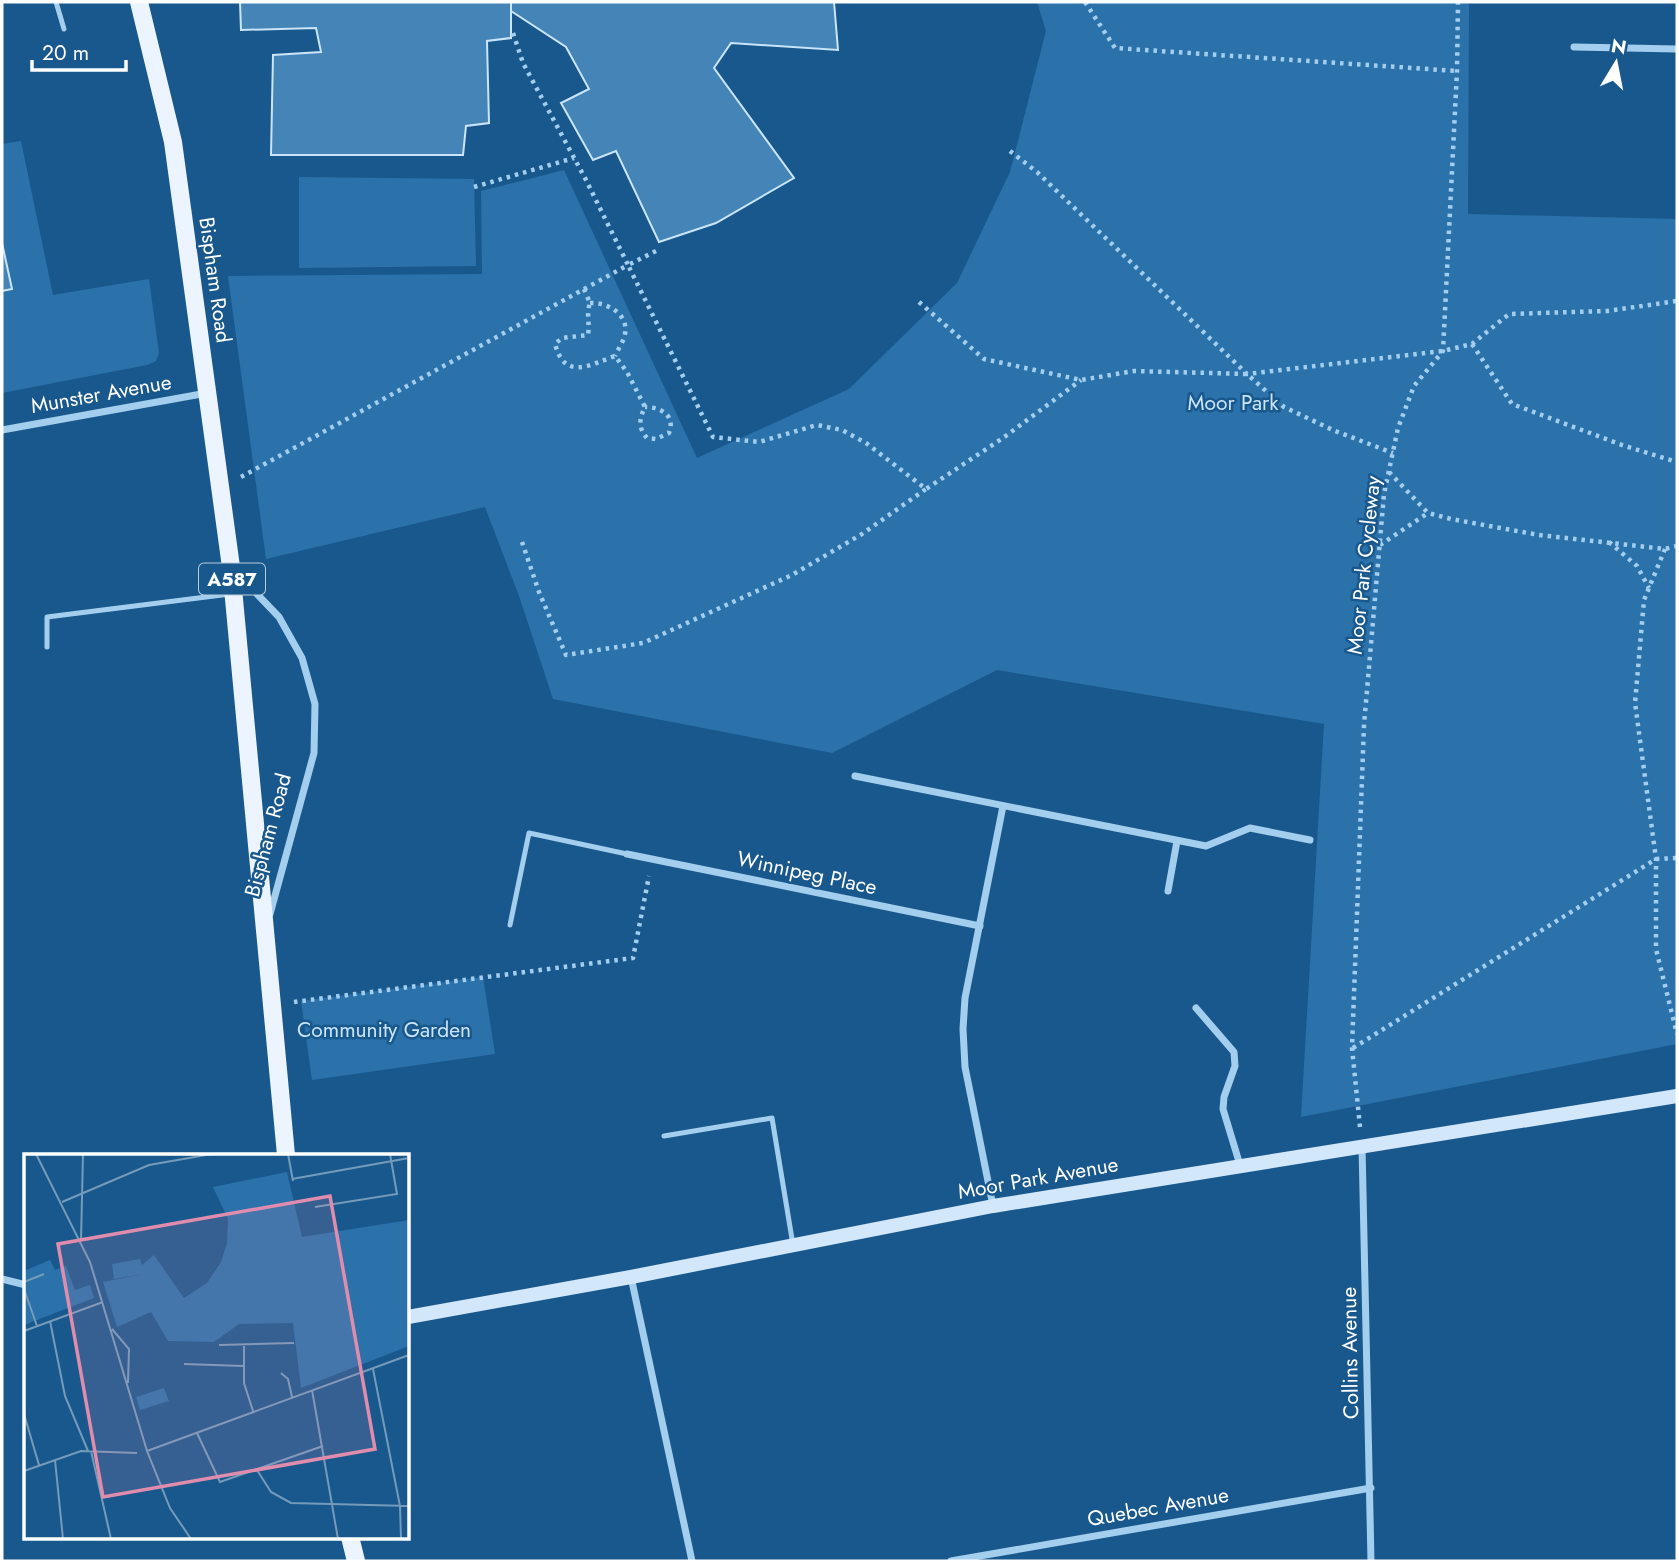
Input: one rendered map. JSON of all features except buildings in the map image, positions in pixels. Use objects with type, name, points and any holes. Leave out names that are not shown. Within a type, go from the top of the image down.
[{"type":"main road","name":"Bispham Road","points":[[141,4],[173,142],[231,567],[286,1154]]},
{"type":"main road","points":[[350,1538],[356,1561]]},
{"type":"street","points":[[1574,47],[1677,50]]},
{"type":"street","name":"Munster Avenue","points":[[2,429],[207,393]]},
{"type":"street","name":"Bispham Road","points":[[231,567],[279,617],[302,658],[315,704],[314,753],[265,932]]},
{"type":"street","points":[[855,776],[1206,846],[1250,828],[1310,840]]},
{"type":"street","points":[[993,1206],[965,1067],[963,1029],[965,998],[1003,806]]},
{"type":"street","points":[[1168,891],[1177,841]]},
{"type":"street","name":"Winnipeg Place","points":[[627,854],[980,926]]},
{"type":"street","points":[[1196,1008],[1234,1052],[1235,1066],[1224,1097],[1223,1109],[1240,1165]]},
{"type":"street","name":"Moor Park Avenue","points":[[410,1317],[631,1277],[993,1206],[1677,1096]]},
{"type":"street","name":"Collins Avenue","points":[[1362,1145],[1371,1561]]},
{"type":"street","points":[[631,1277],[692,1561]]},
{"type":"street","points":[[2,1279],[24,1285]]},
{"type":"street","name":"Quebec Avenue","points":[[951,1561],[1371,1488]]},
{"type":"lane","points":[[57,2],[64,29]]},
{"type":"lane","points":[[47,647],[47,617],[234,593]]},
{"type":"lane","points":[[510,925],[529,833],[627,854]]},
{"type":"lane","points":[[664,1136],[772,1118],[793,1245]]},
{"type":"path","points":[[1085,2],[1115,48],[1457,71]]},
{"type":"path","points":[[1443,351],[1458,2]]},
{"type":"path","points":[[513,33],[523,63],[574,158],[713,437],[759,442],[817,425],[842,430],[866,443],[926,489]]},
{"type":"path","points":[[1010,151],[1037,172],[1284,407],[1335,431],[1393,453]]},
{"type":"path","points":[[474,187],[574,158]]},
{"type":"path","points":[[220,482],[240,477],[656,251]]},
{"type":"path","points":[[584,289],[590,303],[587,311],[590,325],[588,335],[562,338],[555,344],[558,356],[564,363],[579,369],[615,355],[625,334],[624,319],[616,311],[600,303],[590,303]]},
{"type":"path","points":[[919,302],[984,359],[1081,380],[1134,371],[1247,374],[1443,351],[1472,344],[1509,314],[1607,311],[1677,301]]},
{"type":"path","points":[[1472,344],[1513,404],[1622,445],[1677,462]]},
{"type":"path","name":"Moor Park Cycleway","points":[[1362,1145],[1352,1048],[1364,725],[1384,494],[1398,428],[1414,386],[1443,351]]},
{"type":"path","points":[[615,355],[645,407],[640,421],[641,431],[647,438],[656,439],[670,433],[673,425],[670,416],[657,407],[645,407]]},
{"type":"path","points":[[522,542],[539,592],[566,655],[643,643],[780,580],[862,534],[1003,438],[1081,380]]},
{"type":"path","points":[[1389,472],[1429,513],[1451,519],[1539,535],[1665,549],[1677,546]]},
{"type":"path","points":[[1379,545],[1429,513]]},
{"type":"path","points":[[1609,542],[1637,566],[1649,589]]},
{"type":"path","points":[[1665,549],[1644,600],[1635,703],[1656,859],[1656,949],[1677,1034]]},
{"type":"path","points":[[272,1004],[633,958],[653,859]]},
{"type":"path","points":[[1352,1048],[1656,859],[1677,859]]},
{"type":"green space","name":"Moor Park","points":[[1037,2],[1469,2],[1468,214],[1677,219],[1677,1044],[1301,1117],[1324,724],[997,670],[832,753],[553,699],[519,596],[485,507],[266,559],[228,276],[482,274],[481,191],[564,170],[697,458],[849,389],[957,283],[1010,172],[1046,31]]},
{"type":"green space","points":[[21,141],[53,295],[149,279],[159,353],[156,361],[2,393],[2,144]]},
{"type":"green space","points":[[299,177],[474,179],[476,266],[299,268]]},
{"type":"green space","name":"Community Garden","points":[[483,977],[495,1054],[312,1080],[301,1001]]}]
